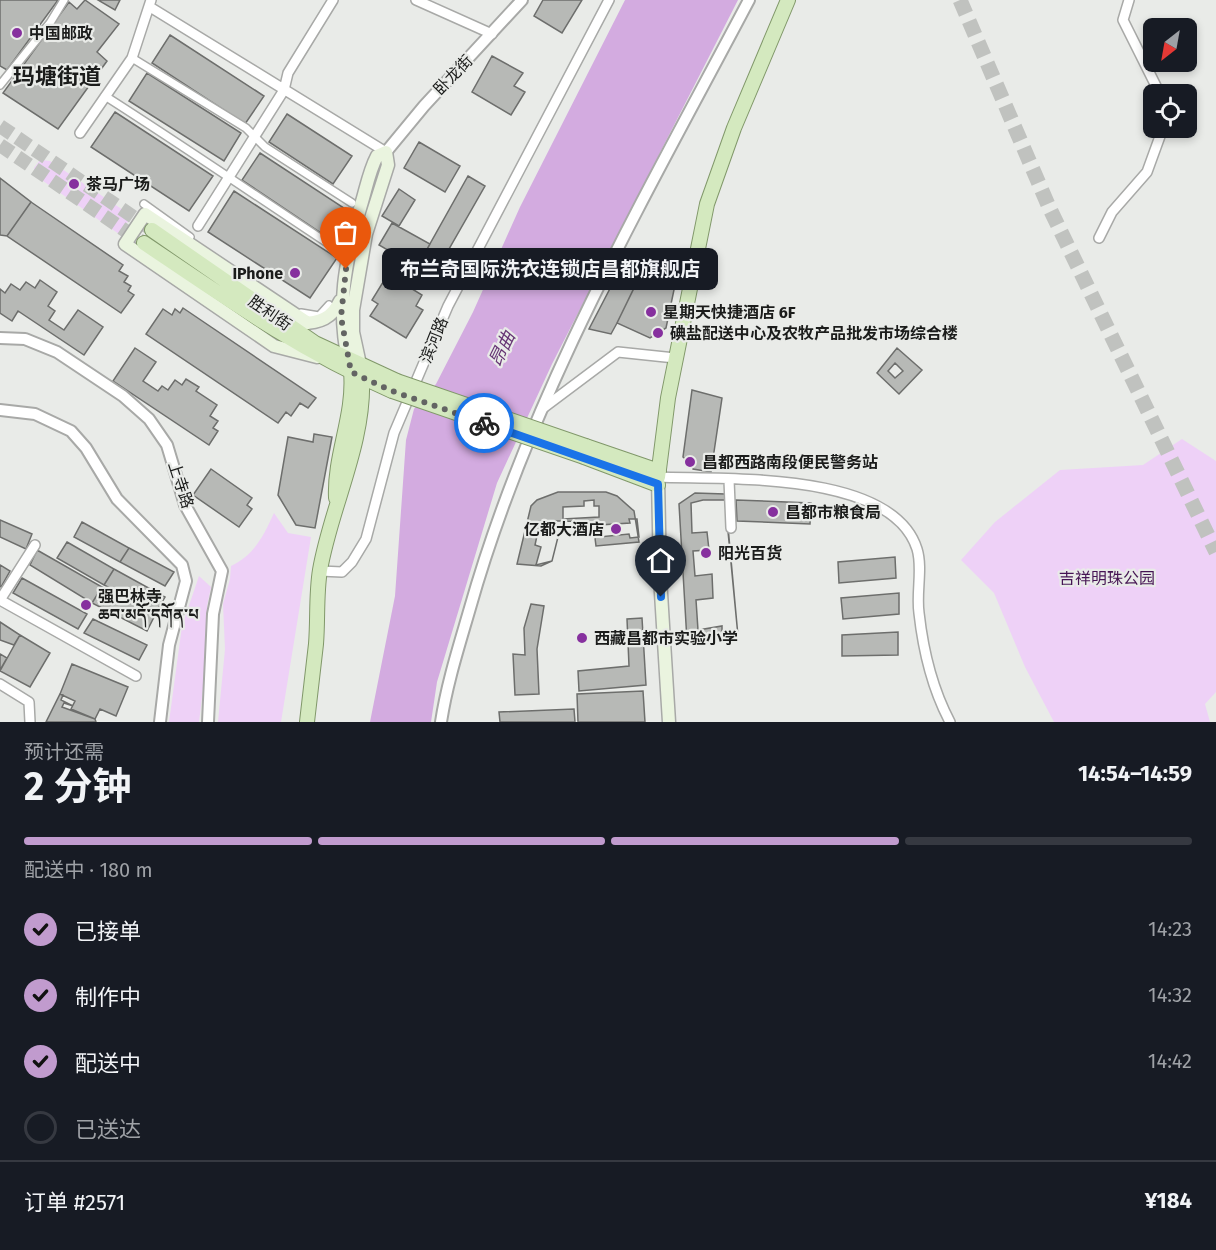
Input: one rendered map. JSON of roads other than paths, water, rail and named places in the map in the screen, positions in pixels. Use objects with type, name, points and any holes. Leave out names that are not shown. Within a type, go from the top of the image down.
[{"type":"main road","points":[[669,722],[660,577],[658,477],[675,358],[707,204],[734,128],[788,0]]},
{"type":"main road","points":[[307,722],[316,644],[320,572],[336,503],[345,482],[358,418],[353,310],[366,234],[388,165],[386,152]]},
{"type":"main road","name":"卧龙街","points":[[355,369],[341,317],[341,297],[352,240],[371,172],[377,156],[386,152]]},
{"type":"main road","points":[[308,323],[145,214],[125,244],[274,346],[319,357]]},
{"type":"main road","name":"胜利街","points":[[152,230],[355,369]]},
{"type":"main road","name":"胜利街","points":[[144,243],[275,332],[319,357],[394,386],[658,477]]},
{"type":"main road","points":[[278,318],[287,322],[308,323],[330,316],[341,297]]},
{"type":"street","points":[[0,85],[50,23],[64,0]]},
{"type":"street","points":[[198,226],[284,90],[288,73],[333,0]]},
{"type":"street","points":[[416,0],[492,34]]},
{"type":"street","name":"卧龙街","points":[[386,152],[424,106],[522,0]]},
{"type":"street","name":"滨河路","points":[[320,572],[342,572],[360,551],[374,518],[394,434],[448,306],[609,0]]},
{"type":"street","points":[[441,722],[445,694],[488,544],[542,409],[661,167],[749,0]]},
{"type":"street","points":[[1129,0],[1123,20],[1155,84]]},
{"type":"street","points":[[80,133],[132,58],[151,3],[284,90],[386,152]]},
{"type":"street","points":[[132,58],[255,136],[265,147],[352,203]]},
{"type":"street","points":[[105,96],[341,252]]},
{"type":"street","points":[[1098,238],[1112,212],[1147,172],[1159,138]]},
{"type":"street","points":[[144,204],[302,313],[319,316],[329,305]]},
{"type":"street","name":"上寺路","points":[[0,338],[25,339],[57,351],[138,408],[167,445],[185,505],[222,571],[213,614],[208,722]]},
{"type":"street","points":[[542,409],[618,352],[675,358]]},
{"type":"street","points":[[0,410],[34,414],[71,431],[86,448],[117,499],[182,565],[186,581],[169,645],[160,722]]},
{"type":"street","points":[[658,477],[811,483],[878,504],[903,525],[917,550],[918,613],[938,699],[950,722]]},
{"type":"street","points":[[729,480],[731,528]]},
{"type":"street","points":[[35,545],[0,600],[136,676]]},
{"type":"street","points":[[0,684],[29,702],[30,722]]},
{"type":"water","name":"昂曲","points":[[625,0],[738,0],[552,364],[497,483],[437,682],[431,722],[370,722],[395,596],[406,440],[414,409],[436,384],[473,312],[520,207]]},
{"type":"tunnel","points":[[960,0],[1049,207],[1216,552]]},
{"type":"tunnel","points":[[0,126],[151,229]]},
{"type":"tunnel","points":[[0,145],[142,242]]},
{"type":"place","name":"中国邮政","points":[[17,33]]},
{"type":"place","name":"茶马广场","points":[[74,184]]},
{"type":"place","name":"布兰奇国际洗衣连锁店昌都旗舰店","points":[[346,269]]},
{"type":"place","name":"IPhone","points":[[295,273]]},
{"type":"place","name":"星期天快捷酒店 6F","points":[[651,312]]},
{"type":"place","name":"碘盐配送中心及农牧产品批发市场综合楼","points":[[658,333]]},
{"type":"place","name":"昌都西路南段便民警务站","points":[[690,462]]},
{"type":"place","name":"昌都市粮食局","points":[[773,512]]},
{"type":"place","name":"亿都大酒店","points":[[616,529]]},
{"type":"place","name":"阳光百货","points":[[706,553]]},
{"type":"place","name":"强巴林寺 ཆབ་མདོ་དགོན་པ","points":[[86,605]]},
{"type":"place","name":"西藏昌都市实验小学","points":[[582,638]]},
{"type":"district","name":"玛塘街道","points":[[57,76]]},
{"type":"park label","name":"吉祥明珠公园","points":[[1107,578]]}]
